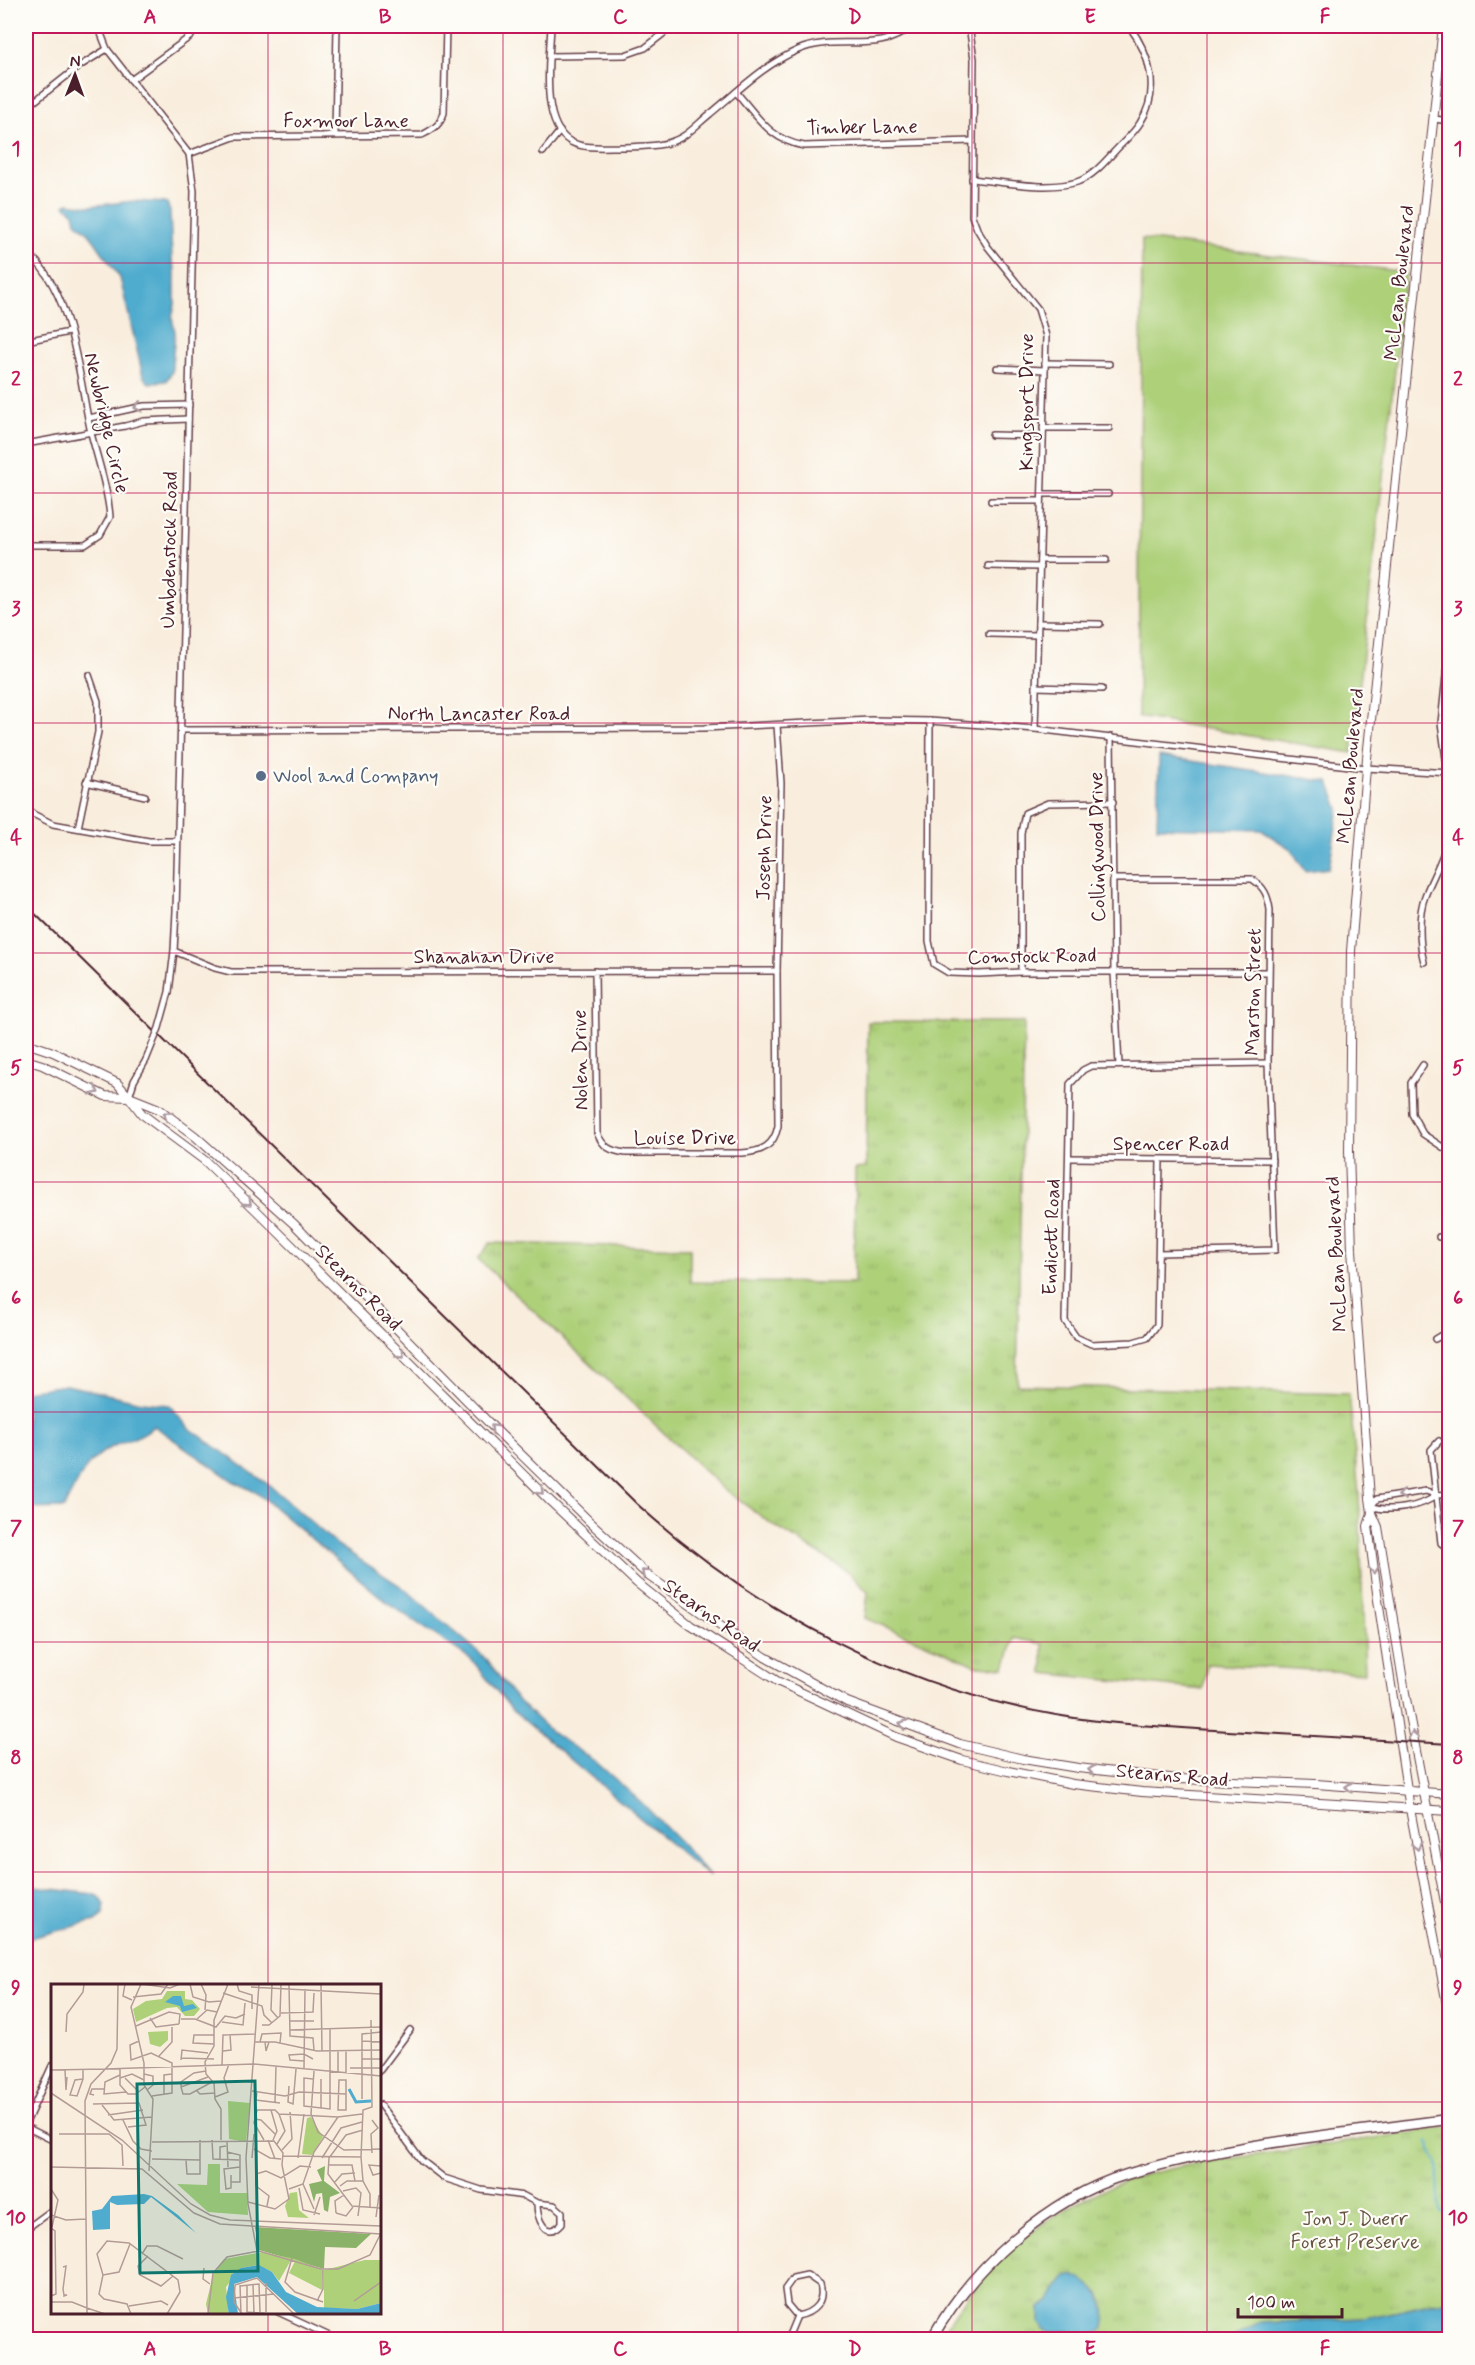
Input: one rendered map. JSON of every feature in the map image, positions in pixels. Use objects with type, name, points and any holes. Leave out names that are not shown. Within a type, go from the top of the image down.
[{"type":"main road","name":"McLean Boulevard","points":[[1443,26],[1366,768],[1351,951],[1349,1151],[1352,1250],[1362,1413],[1371,1509],[1368,1526],[1407,1791],[1449,2020]]},
{"type":"main road","name":"Stearns Road","points":[[26,1043],[53,1052],[117,1083],[142,1114],[204,1160],[523,1475],[637,1583],[690,1625],[777,1681],[896,1737],[962,1760],[1073,1784],[1142,1792],[1449,1811]]},
{"type":"main road","name":"Stearns Road","points":[[26,1060],[42,1065],[105,1096],[129,1097],[159,1109],[195,1136],[294,1224],[493,1427],[650,1577],[765,1658],[847,1702],[895,1722],[960,1744],[1023,1759],[1078,1768],[1179,1779],[1316,1784],[1449,1794]]},
{"type":"main road","name":"McLean Boulevard","points":[[1371,1509],[1378,1527],[1406,1699],[1449,1928]]},
{"type":"main road","points":[[930,2340],[945,2314],[990,2262],[1034,2225],[1067,2202],[1096,2187],[1127,2174],[1197,2157],[1449,2118]]},
{"type":"street","name":"Umbdenstock Road","points":[[98,26],[107,49],[189,154],[194,190],[174,951],[169,992],[159,1028],[129,1097]]},
{"type":"street","points":[[132,80],[191,36],[198,26]]},
{"type":"street","points":[[335,135],[337,26]]},
{"type":"street","name":"Foxmoor Lane","points":[[189,154],[234,138],[422,135],[435,128],[444,113],[446,26]]},
{"type":"street","points":[[551,26],[549,106],[553,121],[570,142],[595,147],[661,146],[683,137],[775,61],[801,48],[832,43],[878,43],[891,39],[911,26]]},
{"type":"street","points":[[550,56],[625,55],[645,48],[673,26]]},
{"type":"street","name":"Kingsport Drive","points":[[969,26],[974,59],[972,216],[988,247],[1038,309],[1046,336],[1035,729]]},
{"type":"street","points":[[972,179],[1056,185],[1078,182],[1103,165],[1140,123],[1150,100],[1152,76],[1145,50],[1129,26]]},
{"type":"street","points":[[26,106],[78,67],[107,49]]},
{"type":"street","name":"Timber Lane","points":[[736,92],[771,132],[787,143],[804,146],[973,141]]},
{"type":"street","points":[[1434,119],[1449,121]]},
{"type":"street","points":[[543,152],[560,131]]},
{"type":"street","name":"Newbridge Circle","points":[[26,251],[56,290],[62,303],[110,517],[100,535],[85,545],[26,545]]},
{"type":"street","points":[[26,341],[69,332]]},
{"type":"street","points":[[997,368],[1109,364]]},
{"type":"street","points":[[88,418],[144,406],[189,405]]},
{"type":"street","points":[[26,444],[144,421],[188,419]]},
{"type":"street","points":[[1043,428],[1109,429]]},
{"type":"street","points":[[992,435],[1043,436]]},
{"type":"street","points":[[1042,494],[1108,494]]},
{"type":"street","points":[[991,501],[1041,501]]},
{"type":"street","points":[[1040,560],[1106,560]]},
{"type":"street","points":[[988,566],[1040,567]]},
{"type":"street","points":[[1038,623],[1101,624]]},
{"type":"street","points":[[989,634],[1038,635]]},
{"type":"street","points":[[1449,659],[1441,714],[1449,787]]},
{"type":"street","points":[[78,828],[98,726],[98,701],[89,675]]},
{"type":"street","points":[[1036,687],[1102,689]]},
{"type":"street","name":"North Lancaster Road","points":[[181,730],[704,728],[871,720],[930,721],[1035,729],[1366,768],[1449,774]]},
{"type":"street","name":"Comstock Road","points":[[930,721],[929,941],[934,964],[949,973],[1268,972]]},
{"type":"street","name":"Joseph Drive","points":[[777,725],[781,783],[777,971]]},
{"type":"street","name":"Collingwood Drive","points":[[1111,737],[1114,972],[1119,1065]]},
{"type":"street","points":[[86,782],[145,796]]},
{"type":"street","points":[[1021,972],[1021,833],[1025,813],[1048,803],[1113,802]]},
{"type":"street","points":[[26,807],[33,814],[53,824],[149,841],[176,841]]},
{"type":"street","points":[[1424,962],[1420,948],[1424,897],[1435,877],[1449,838]]},
{"type":"street","name":"Marston Street","points":[[1114,879],[1252,879],[1262,886],[1268,898],[1270,910],[1268,1063],[1275,1250],[1159,1252]]},
{"type":"street","name":"Shanahan Drive","points":[[174,951],[214,968],[231,972],[777,971]]},
{"type":"street","name":"Nolen Drive","points":[[595,971],[597,1133],[605,1146]]},
{"type":"street","name":"Louise Drive","points":[[605,1146],[617,1152],[634,1153],[749,1153],[766,1148],[775,1137],[778,1126],[777,971]]},
{"type":"street","name":"Endicott Road","points":[[1161,1160],[1157,1325],[1147,1338],[1133,1342],[1091,1344],[1076,1337],[1065,1321],[1070,1084],[1083,1070],[1092,1066],[1268,1063]]},
{"type":"street","points":[[1423,1065],[1411,1083],[1412,1114],[1423,1134],[1449,1152]]},
{"type":"street","name":"Spencer Road","points":[[1069,1158],[1272,1160]]},
{"type":"street","points":[[1439,1237],[1449,1237]]},
{"type":"street","points":[[1435,1338],[1449,1330]]},
{"type":"street","points":[[1439,1441],[1431,1450],[1442,1543],[1449,1546]]},
{"type":"street","points":[[1371,1509],[1377,1499],[1426,1491],[1437,1495],[1449,1494]]},
{"type":"street","points":[[1371,1509],[1428,1502],[1437,1495]]},
{"type":"street","points":[[381,2069],[410,2030]]},
{"type":"street","points":[[51,2068],[26,2125],[51,2139]]},
{"type":"street","points":[[381,2106],[421,2160],[444,2178],[481,2190],[524,2196],[537,2203],[554,2205],[560,2208],[562,2223],[557,2228],[552,2230],[544,2228],[539,2222],[537,2203]]},
{"type":"street","points":[[26,2229],[51,2211]]},
{"type":"street","points":[[787,2340],[797,2316],[813,2310],[820,2300],[820,2284],[807,2275],[793,2278],[785,2289],[787,2304],[797,2316]]},
{"type":"street","points":[[280,2314],[338,2340]]},
{"type":"green space","points":[[1142,239],[1406,272],[1352,753],[1138,717]]},
{"type":"green space","points":[[868,1022],[1024,1022],[1017,1385],[1349,1394],[1359,1494],[1365,1673],[1207,1664],[1203,1690],[1043,1673],[1043,1644],[1014,1638],[1005,1668],[978,1666],[865,1618],[868,1592],[844,1569],[773,1525],[725,1490],[478,1259],[490,1243],[690,1248],[690,1282],[854,1283],[855,1169],[866,1168]]},
{"type":"green space","name":"Jon J. Duerr Forest Preserve","points":[[1449,2127],[1449,2300],[1366,2318],[1305,2320],[1230,2339],[939,2340],[977,2284],[1027,2236],[1085,2198],[1116,2184],[1164,2170],[1197,2164]]},
{"type":"water","points":[[134,201],[167,203],[170,212],[172,260],[175,269],[175,305],[172,318],[175,332],[172,372],[166,381],[149,383],[143,376],[120,278],[89,233],[76,222],[74,213],[65,205],[68,203],[90,206]]},
{"type":"water","points":[[1159,756],[1329,782],[1339,808],[1329,868],[1305,871],[1291,849],[1261,830],[1157,827]]},
{"type":"water","points":[[66,1385],[142,1402],[169,1405],[188,1427],[269,1485],[336,1544],[405,1589],[483,1656],[519,1702],[551,1732],[596,1762],[642,1803],[710,1877],[512,1710],[472,1660],[389,1604],[257,1493],[233,1481],[154,1426],[141,1435],[97,1456],[84,1471],[64,1508],[26,1509],[26,1391]]},
{"type":"water","points":[[26,1886],[94,1894],[100,1897],[105,1905],[103,1915],[95,1921],[26,1939]]},
{"type":"water","points":[[1072,2275],[1095,2289],[1100,2295],[1106,2318],[1104,2328],[1100,2332],[1080,2336],[1069,2331],[1049,2332],[1045,2331],[1040,2323],[1040,2308],[1050,2301],[1066,2276]]},
{"type":"water","points":[[1449,2300],[1449,2339],[1230,2339],[1260,2323],[1366,2318]]},
{"type":"waterway","points":[[1428,2142],[1437,2162],[1440,2212],[1450,2213]]},
{"type":"railway","points":[[26,905],[637,1504],[682,1543],[730,1578],[780,1610],[832,1639],[885,1664],[940,1685],[997,1702],[1056,1715],[1142,1725],[1450,1744]]},
{"type":"place","name":"Wool and Company","points":[[261,776]]}]
